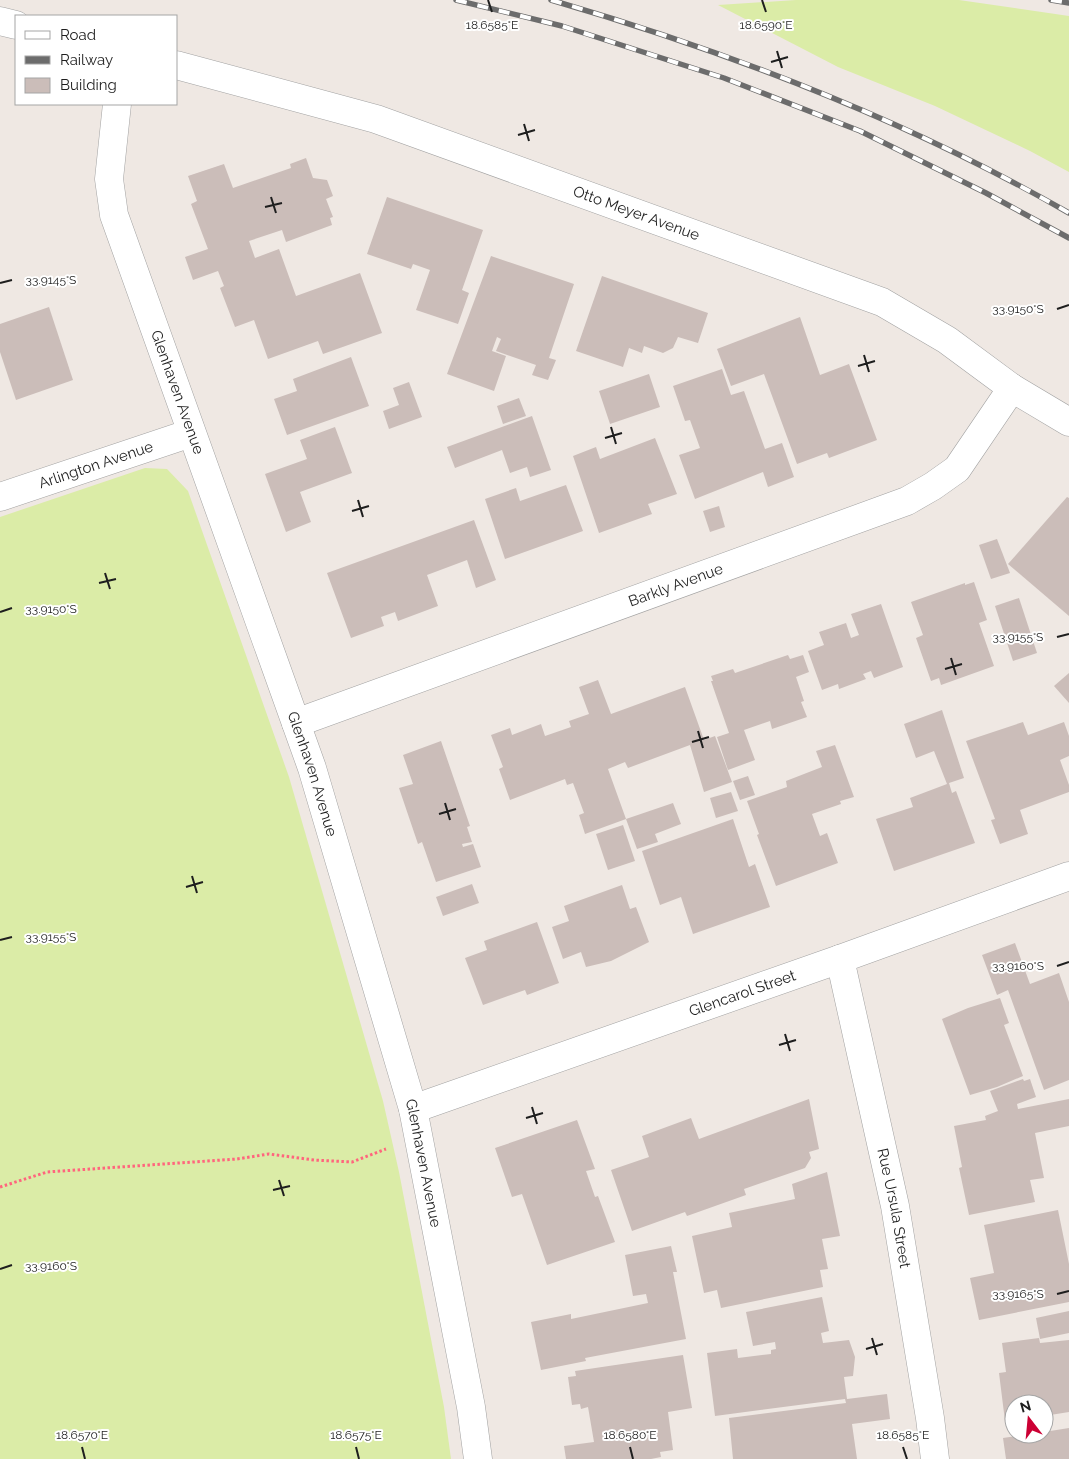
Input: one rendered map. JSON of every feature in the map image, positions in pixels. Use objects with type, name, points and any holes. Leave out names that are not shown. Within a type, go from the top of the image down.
[{"type":"street","points":[[0,21],[15,25]]},
{"type":"street","name":"Otto Meyer Avenue","points":[[178,66],[376,119],[882,302],[947,340],[1012,388],[1069,422]]},
{"type":"street","name":"Glenhaven Avenue","points":[[117,105],[109,179],[114,215],[312,768],[413,1109],[471,1407],[478,1459]]},
{"type":"street","name":"Barkly Avenue","points":[[296,723],[908,501],[957,469],[1012,388]]},
{"type":"street","name":"Arlington Avenue","points":[[0,497],[191,433]]},
{"type":"street","name":"Glencarol Street","points":[[413,1109],[840,959],[1069,876]]},
{"type":"street","name":"Rue Ursula Street","points":[[840,959],[895,1206],[935,1459]]},
{"type":"path","points":[[0,1187],[47,1172],[238,1158],[268,1154],[314,1160],[352,1162],[388,1149],[420,1142]]},
{"type":"green space","points":[[796,0],[959,0],[1069,16],[1069,172],[1030,151],[935,106],[838,67],[718,5]]},
{"type":"green space","points":[[145,468],[167,469],[188,491],[289,777],[383,1101],[399,1172],[444,1407],[451,1459],[0,1459],[0,517]]},
{"type":"building","points":[[306,158],[313,178],[327,180],[333,196],[326,199],[333,217],[330,218],[332,225],[286,242],[282,230],[249,241],[255,258],[279,249],[296,296],[360,273],[382,333],[323,354],[318,341],[268,359],[254,320],[235,327],[220,288],[224,286],[218,271],[193,280],[185,257],[208,249],[191,204],[197,201],[188,176],[224,164],[233,188],[291,168],[290,164]]},
{"type":"building","points":[[387,197],[483,230],[462,290],[469,293],[458,324],[416,310],[430,270],[413,264],[411,269],[367,254]]},
{"type":"building","points":[[491,256],[574,284],[549,358],[556,360],[548,380],[532,375],[536,365],[496,351],[501,339],[497,337],[492,351],[506,356],[494,391],[447,374]]},
{"type":"building","points":[[602,276],[708,313],[698,343],[678,337],[673,348],[663,353],[644,346],[642,353],[629,348],[623,367],[576,351]]},
{"type":"building","points":[[49,307],[73,380],[16,400],[0,352],[0,324]]},
{"type":"building","points":[[800,317],[820,375],[849,364],[877,440],[829,458],[827,453],[797,464],[764,374],[731,386],[717,349]]},
{"type":"building","points":[[351,357],[369,406],[287,435],[274,399],[297,391],[293,379]]},
{"type":"building","points":[[722,369],[731,395],[744,391],[765,449],[782,443],[794,477],[768,487],[763,472],[695,499],[679,455],[700,448],[690,420],[685,421],[673,386]]},
{"type":"building","points":[[649,374],[660,407],[610,424],[599,391]]},
{"type":"building","points":[[409,382],[422,417],[389,429],[383,411],[399,405],[393,388]]},
{"type":"building","points":[[519,398],[526,416],[503,424],[497,406]]},
{"type":"building","points":[[532,416],[551,470],[530,477],[527,467],[510,473],[502,450],[455,468],[447,447]]},
{"type":"building","points":[[335,427],[352,473],[300,492],[311,522],[286,532],[265,474],[307,459],[300,440]]},
{"type":"building","points":[[655,438],[677,494],[648,504],[652,514],[599,533],[573,456],[596,447],[600,459]]},
{"type":"building","points":[[566,485],[583,531],[505,559],[485,499],[516,488],[520,501]]},
{"type":"building","points":[[1067,497],[1069,498],[1069,616],[1008,564]]},
{"type":"building","points":[[719,506],[725,527],[710,532],[703,511]]},
{"type":"building","points":[[474,520],[496,580],[476,588],[467,560],[427,575],[438,606],[398,621],[395,612],[381,617],[384,626],[351,638],[327,573]]},
{"type":"building","points":[[997,539],[1010,573],[991,579],[979,545]]},
{"type":"building","points":[[974,582],[987,620],[979,623],[994,666],[941,685],[939,678],[931,681],[916,638],[923,635],[911,602],[965,583],[965,585]]},
{"type":"building","points":[[1019,598],[1037,653],[1013,661],[995,606]]},
{"type":"building","points":[[881,604],[903,667],[874,678],[871,671],[863,674],[866,679],[839,689],[838,684],[822,690],[808,651],[824,645],[819,632],[846,623],[851,638],[859,635],[851,614]]},
{"type":"building","points":[[788,655],[790,659],[803,655],[809,672],[796,677],[804,701],[801,702],[807,717],[772,729],[770,721],[744,730],[755,760],[728,770],[717,737],[729,733],[711,681],[713,681],[711,676],[733,669],[735,673]]},
{"type":"building","points":[[1069,673],[1069,703],[1054,686]]},
{"type":"building","points":[[598,680],[611,714],[685,687],[704,740],[715,736],[732,782],[704,792],[690,745],[628,768],[625,762],[608,769],[626,819],[585,834],[579,815],[584,813],[573,783],[567,785],[565,779],[510,800],[499,769],[503,767],[491,735],[510,728],[512,735],[541,724],[545,736],[571,727],[569,721],[589,714],[579,687]]},
{"type":"building","points":[[942,710],[964,778],[949,783],[952,793],[956,791],[975,843],[894,871],[876,819],[913,807],[910,798],[947,784],[934,751],[916,758],[904,724]]},
{"type":"building","points":[[1023,722],[1028,735],[1064,722],[1069,736],[1069,756],[1060,760],[1069,785],[1069,792],[1020,810],[1028,834],[1000,844],[991,820],[995,819],[966,741]]},
{"type":"building","points":[[441,741],[470,826],[467,827],[472,842],[462,844],[463,847],[473,844],[481,867],[436,882],[422,842],[418,844],[399,788],[413,784],[403,755]]},
{"type":"building","points":[[835,745],[854,797],[840,801],[841,804],[812,814],[820,836],[827,833],[838,863],[776,886],[757,835],[759,834],[747,801],[787,787],[786,781],[822,767],[816,751]]},
{"type":"building","points":[[748,776],[755,795],[740,800],[733,781]]},
{"type":"building","points":[[731,792],[738,811],[716,818],[710,798]]},
{"type":"building","points":[[673,803],[681,824],[655,834],[658,842],[637,849],[626,819]]},
{"type":"building","points":[[733,819],[749,867],[755,864],[770,907],[693,934],[681,897],[660,905],[642,851]]},
{"type":"building","points":[[623,825],[635,861],[608,870],[596,834]]},
{"type":"building","points":[[472,884],[479,903],[443,916],[436,897]]},
{"type":"building","points":[[622,885],[630,909],[636,907],[649,942],[611,961],[586,967],[581,952],[563,959],[552,927],[569,921],[564,906]]},
{"type":"building","points":[[537,922],[559,983],[527,995],[525,990],[483,1005],[465,958],[487,950],[484,941]]},
{"type":"building","points":[[1015,943],[1030,984],[1059,973],[1069,1002],[1069,1080],[1044,1090],[1008,990],[997,995],[982,955]]},
{"type":"building","points":[[1000,998],[1009,1023],[1004,1025],[1023,1076],[997,1087],[970,1095],[942,1019]]},
{"type":"building","points":[[1023,1079],[1024,1081],[1030,1079],[1036,1097],[1017,1104],[1018,1109],[1069,1099],[1069,1126],[1035,1133],[1044,1178],[1030,1180],[1035,1202],[969,1215],[959,1168],[962,1167],[954,1126],[986,1120],[985,1116],[998,1111],[990,1091]]},
{"type":"building","points":[[809,1099],[819,1149],[809,1152],[811,1158],[805,1168],[744,1189],[746,1195],[687,1216],[685,1212],[632,1231],[611,1170],[649,1157],[642,1136],[691,1118],[699,1139]]},
{"type":"building","points":[[577,1120],[595,1169],[586,1171],[595,1197],[598,1196],[615,1242],[547,1265],[522,1194],[512,1197],[495,1148]]},
{"type":"building","points":[[827,1172],[840,1236],[822,1239],[828,1269],[820,1270],[823,1287],[721,1308],[717,1290],[704,1293],[692,1236],[732,1227],[729,1213],[795,1199],[792,1184]]},
{"type":"building","points":[[1058,1210],[1069,1264],[1069,1302],[979,1320],[970,1278],[994,1273],[984,1225]]},
{"type":"building","points":[[671,1246],[677,1272],[673,1272],[686,1339],[585,1358],[586,1361],[541,1370],[531,1322],[571,1314],[571,1319],[648,1303],[646,1294],[633,1296],[625,1255]]},
{"type":"building","points":[[822,1297],[829,1331],[821,1333],[823,1343],[849,1340],[855,1357],[853,1376],[844,1377],[847,1399],[887,1394],[890,1419],[852,1424],[857,1459],[733,1459],[729,1418],[846,1403],[845,1399],[715,1416],[707,1353],[737,1349],[738,1358],[771,1354],[771,1350],[776,1349],[775,1342],[753,1346],[746,1312]]},
{"type":"building","points":[[1069,1311],[1069,1333],[1040,1339],[1036,1318]]},
{"type":"building","points":[[1039,1338],[1040,1343],[1069,1340],[1069,1412],[1054,1414],[1054,1394],[1004,1394],[1004,1413],[999,1373],[1006,1372],[1002,1343]]},
{"type":"building","points":[[683,1355],[692,1408],[668,1412],[673,1450],[660,1452],[661,1457],[651,1459],[566,1459],[564,1446],[594,1442],[588,1407],[581,1409],[580,1404],[572,1405],[568,1377],[576,1376],[575,1371]]},
{"type":"building","points":[[1069,1428],[1069,1459],[1006,1459],[1003,1438],[1004,1444],[1054,1444],[1054,1430]]},
{"type":"railway","points":[[456,0],[562,26],[724,78],[860,131],[986,193],[1069,238]]},
{"type":"railway","points":[[551,0],[685,42],[816,91],[881,118],[945,148],[1008,179],[1069,213]]},
{"type":"railway","points":[[1051,0],[1069,3]]}]
